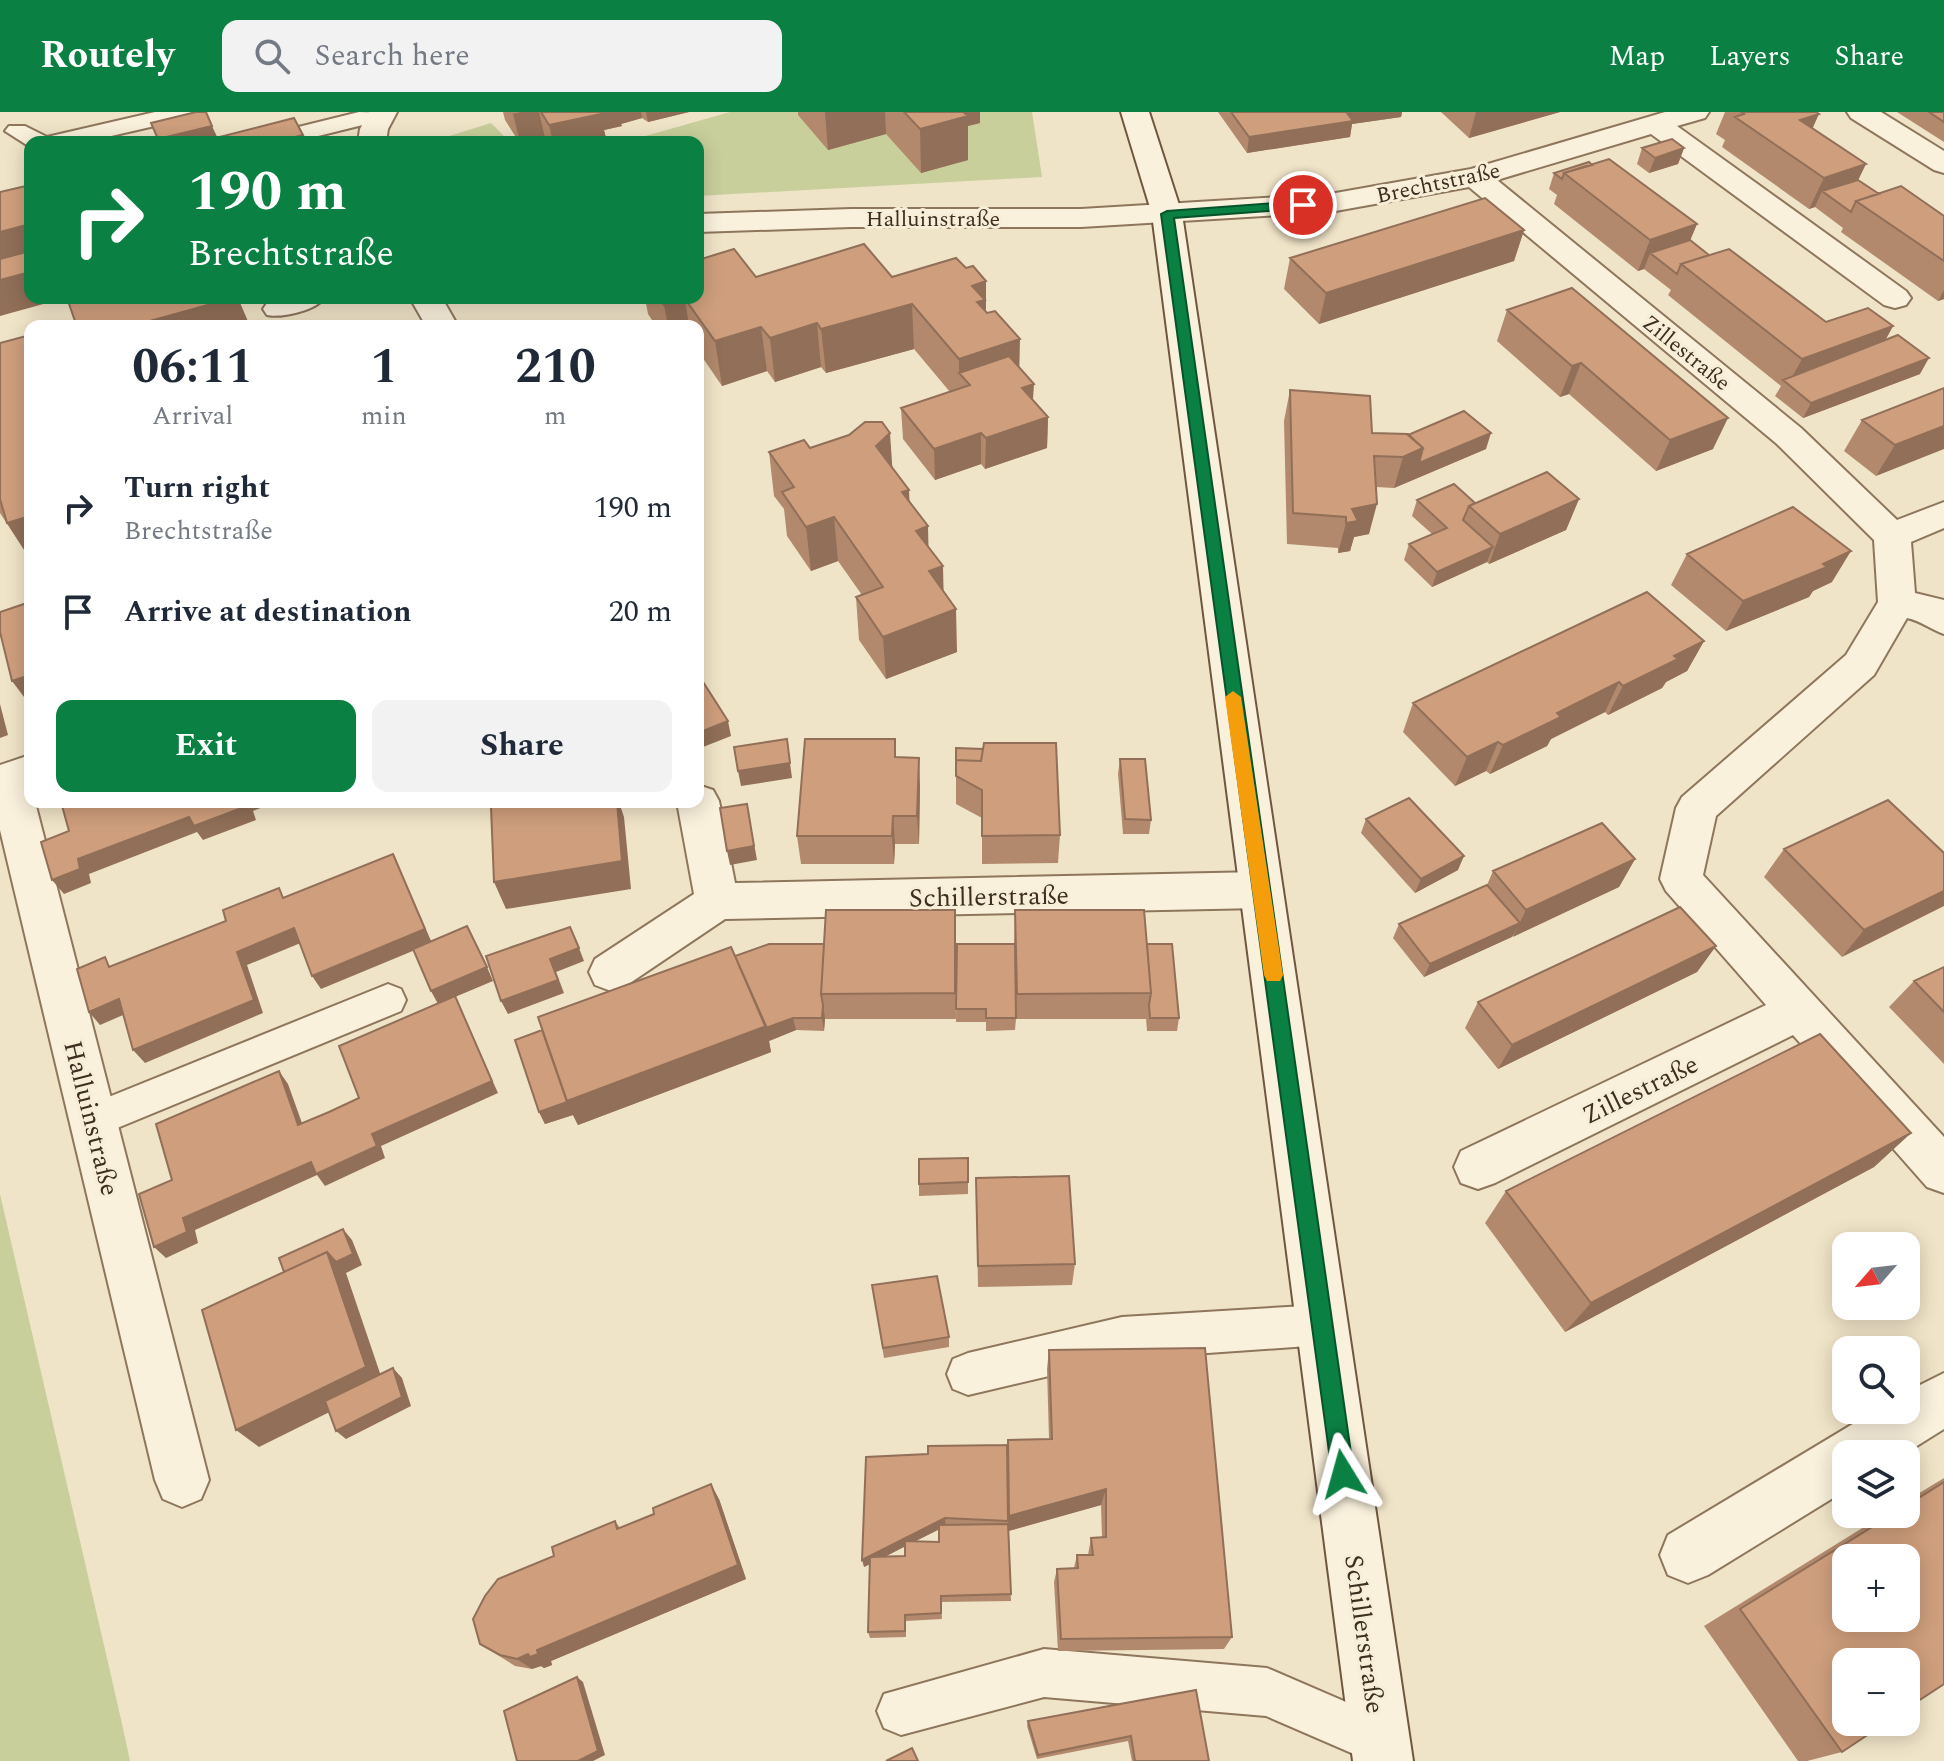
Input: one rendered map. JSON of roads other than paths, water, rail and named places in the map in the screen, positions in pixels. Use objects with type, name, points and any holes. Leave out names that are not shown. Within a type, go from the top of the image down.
[{"type":"street","points":[[373,136],[383,112]]},
{"type":"street","name":"Schillerstraße","points":[[1135,112],[1167,214],[1381,1751]]},
{"type":"street","name":"Brechtstraße","points":[[1167,214],[1330,203],[1475,177],[1695,112]]},
{"type":"street","points":[[1861,112],[1944,164]]},
{"type":"street","points":[[1655,124],[1895,298]]},
{"type":"street","name":"Zillestraße","points":[[1475,177],[1789,436],[1892,536]]},
{"type":"street","name":"Halluinstraße","points":[[704,223],[1167,214]]},
{"type":"street","points":[[1944,514],[1892,536],[1897,602],[1860,665],[1697,808],[1681,879],[1944,1171]]},
{"type":"street","points":[[1897,602],[1932,610],[1944,620]]},
{"type":"street","name":"Halluinstraße","points":[[24,773],[8,778],[182,1480]]},
{"type":"street","points":[[611,972],[717,901],[699,808]]},
{"type":"street","name":"Schillerstraße","points":[[717,901],[1261,890]]},
{"type":"street","name":"Zillestraße","points":[[1478,1167],[1801,1010]]},
{"type":"street","points":[[1877,1440],[1944,1399]]},
{"type":"street","points":[[1688,1555],[1832,1468]]},
{"type":"lane","points":[[80,136],[186,112]]},
{"type":"lane","points":[[289,136],[383,112]]},
{"type":"lane","points":[[17,131],[27,136]]},
{"type":"lane","points":[[276,309],[292,304]]},
{"type":"lane","points":[[93,1121],[388,1000]]},
{"type":"lane","points":[[968,1374],[1122,1338],[1322,1325]]},
{"type":"lane","points":[[901,1711],[1044,1673],[1267,1692],[1381,1751]]}]
